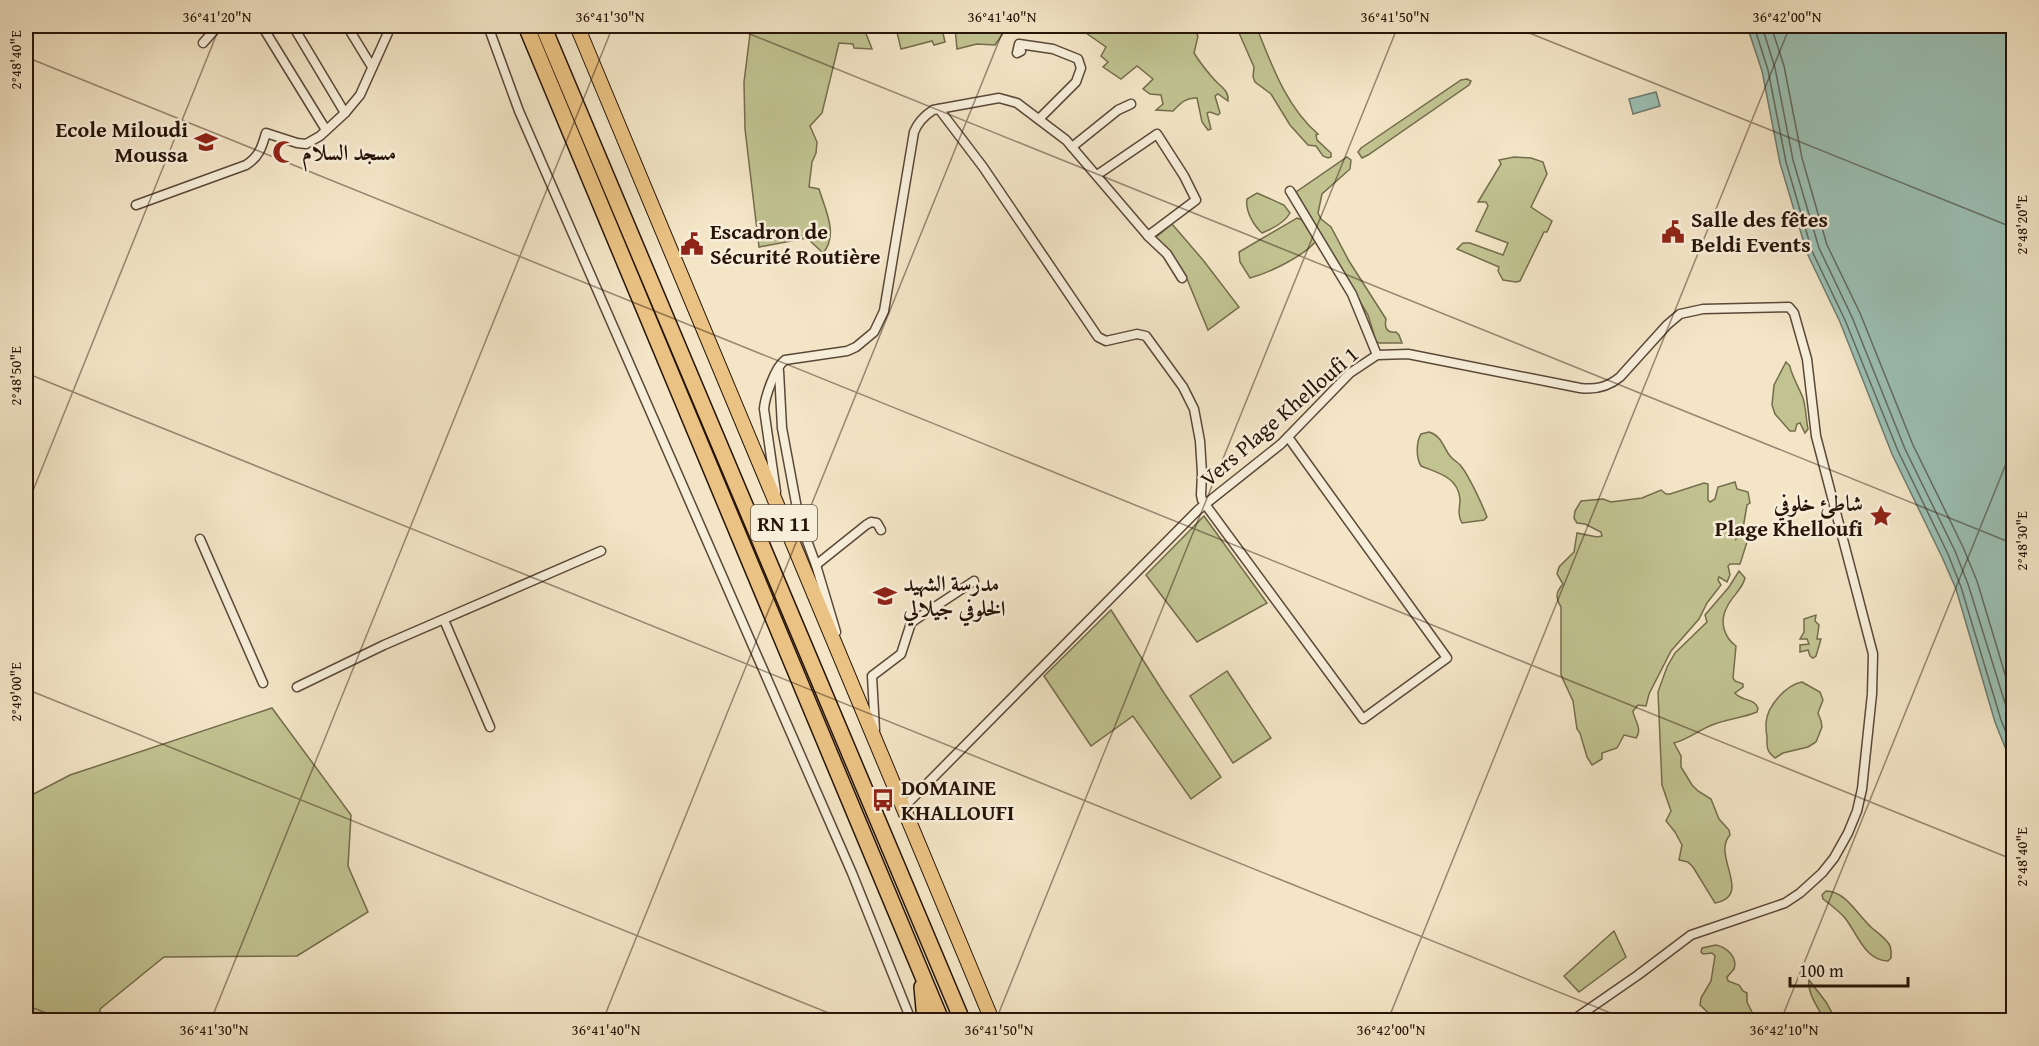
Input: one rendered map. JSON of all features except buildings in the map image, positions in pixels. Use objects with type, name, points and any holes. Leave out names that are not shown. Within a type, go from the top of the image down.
[{"type":"highway","points":[[526,26],[941,1020]]},
{"type":"highway","points":[[543,26],[962,1020]]},
{"type":"highway","points":[[921,972],[925,1020]]},
{"type":"main road","name":"RN 11","points":[[577,26],[992,1020]]},
{"type":"street","points":[[203,43],[218,26]]},
{"type":"street","points":[[262,26],[326,130]]},
{"type":"street","points":[[293,26],[345,113]]},
{"type":"street","points":[[348,26],[372,67]]},
{"type":"street","points":[[379,26],[386,36]]},
{"type":"street","points":[[136,204],[246,165],[255,160],[266,134],[306,144],[345,113],[360,95],[391,26]]},
{"type":"street","points":[[488,26],[519,111],[848,862],[911,1020]]},
{"type":"street","points":[[1022,51],[1017,53],[1019,44],[1053,50],[1078,59],[1081,68],[1076,82],[1039,119]]},
{"type":"street","points":[[780,516],[764,406],[778,366],[785,360],[847,351],[856,347],[874,332],[888,297],[914,132],[922,118],[933,110],[999,98],[1017,103],[1066,140],[1148,237],[1167,254],[1182,278]]},
{"type":"street","points":[[1072,147],[1118,110],[1131,104]]},
{"type":"street","points":[[939,109],[983,167],[1098,337],[1106,341],[1137,334],[1146,336],[1184,387],[1194,410],[1201,454],[1200,495],[1363,719],[1447,658],[1288,437]]},
{"type":"street","points":[[1097,175],[1157,134],[1185,176],[1196,200],[1148,237]]},
{"type":"street","points":[[1290,190],[1352,294],[1377,355]]},
{"type":"street","name":"Vers Plage Khelloufi 1","points":[[903,808],[1205,504],[1288,437],[1350,373],[1377,355],[1418,356],[1589,390],[1606,387],[1614,382],[1673,319],[1688,311],[1786,306],[1794,313],[1807,359],[1816,436],[1873,654],[1869,723],[1862,789],[1857,811],[1848,833],[1833,858],[1822,873],[1800,893],[1785,903],[1690,935],[1573,1020]]},
{"type":"street","points":[[778,366],[782,428],[799,519],[816,565],[852,684]]},
{"type":"street","points":[[770,456],[790,472]]},
{"type":"street","points":[[816,565],[871,522],[878,523],[881,530]]},
{"type":"street","points":[[200,538],[263,683]]},
{"type":"street","points":[[297,687],[384,645],[601,551]]},
{"type":"street","points":[[876,743],[872,676],[901,654],[911,623],[975,581]]},
{"type":"street","points":[[444,620],[490,727]]},
{"type":"green space","points":[[751,26],[863,26],[872,49],[854,48],[853,44],[839,43],[822,113],[810,126],[817,142],[809,187],[819,189],[830,230],[828,246],[823,253],[807,238],[759,247],[745,129],[744,82]]},
{"type":"green space","points":[[892,26],[1004,26],[1004,32],[995,45],[977,44],[957,49],[955,27],[942,29],[945,42],[934,45],[932,41],[901,49],[896,28]]},
{"type":"green space","points":[[1051,26],[1192,26],[1198,36],[1194,53],[1225,91],[1228,101],[1218,94],[1215,96],[1220,113],[1218,115],[1207,113],[1211,129],[1208,130],[1202,122],[1197,98],[1186,100],[1173,111],[1156,110],[1163,104],[1161,95],[1150,94],[1143,89],[1153,79],[1137,66],[1121,79],[1103,67],[1108,62],[1101,56],[1106,47],[1083,31]]},
{"type":"green space","points":[[1236,26],[1256,26],[1288,98],[1318,134],[1316,135],[1317,140],[1331,153],[1331,157],[1323,156],[1316,146],[1308,145],[1290,125],[1271,94],[1255,82],[1254,67]]},
{"type":"green space","points":[[1461,80],[1471,81],[1469,85],[1362,158],[1358,152],[1361,148]]},
{"type":"green space","points":[[1347,157],[1351,160],[1350,169],[1322,194],[1318,213],[1321,219],[1331,227],[1349,261],[1386,319],[1387,329],[1390,332],[1396,332],[1402,343],[1376,341],[1368,315],[1296,192]]},
{"type":"green space","points":[[1514,157],[1531,158],[1543,162],[1547,174],[1531,207],[1552,221],[1547,232],[1544,232],[1520,281],[1516,282],[1503,280],[1498,271],[1499,267],[1457,249],[1463,243],[1470,243],[1503,255],[1508,243],[1476,231],[1488,206],[1486,202],[1478,202],[1501,164],[1499,160]]},
{"type":"green space","points":[[1257,193],[1284,205],[1290,213],[1282,222],[1262,233],[1253,222],[1247,208],[1247,199]]},
{"type":"green space","points":[[1297,218],[1302,220],[1316,241],[1286,263],[1250,278],[1240,262],[1239,252]]},
{"type":"green space","points":[[1172,224],[1239,307],[1208,330],[1187,279],[1155,238]]},
{"type":"green space","points":[[1786,362],[1790,366],[1803,398],[1808,429],[1805,433],[1800,423],[1797,424],[1795,431],[1790,431],[1775,414],[1772,405],[1774,385]]},
{"type":"green space","points":[[1429,432],[1440,439],[1450,456],[1464,471],[1487,517],[1484,520],[1462,523],[1459,514],[1460,499],[1455,486],[1446,477],[1419,463],[1418,441],[1421,434]]},
{"type":"green space","points":[[1735,482],[1737,489],[1748,492],[1750,503],[1747,505],[1743,528],[1737,533],[1736,539],[1743,532],[1747,542],[1740,564],[1728,566],[1730,575],[1727,582],[1719,577],[1721,585],[1707,603],[1699,619],[1671,651],[1649,694],[1646,706],[1638,705],[1633,711],[1639,731],[1636,738],[1624,735],[1617,748],[1602,753],[1602,759],[1592,765],[1577,729],[1573,701],[1561,675],[1561,607],[1557,595],[1563,584],[1557,574],[1559,567],[1574,552],[1577,533],[1602,536],[1601,532],[1585,524],[1577,523],[1574,518],[1575,511],[1581,501],[1603,499],[1611,502],[1642,498],[1661,490],[1670,494],[1704,483],[1708,484],[1710,502],[1715,499],[1718,487]]},
{"type":"green space","points":[[1204,516],[1267,603],[1197,642],[1146,575]]},
{"type":"green space","points":[[1739,571],[1745,578],[1727,607],[1723,624],[1728,638],[1736,646],[1733,678],[1743,684],[1743,687],[1735,693],[1754,703],[1758,708],[1757,712],[1717,723],[1674,743],[1681,756],[1681,767],[1692,785],[1711,799],[1719,819],[1729,830],[1730,835],[1725,853],[1732,884],[1731,892],[1726,899],[1715,903],[1693,867],[1688,862],[1679,860],[1682,845],[1666,821],[1671,811],[1662,785],[1658,692],[1675,653],[1707,622],[1705,615],[1729,587]]},
{"type":"green space","points":[[1111,610],[1221,777],[1191,799],[1133,716],[1091,746],[1044,676]]},
{"type":"green space","points":[[1816,615],[1815,621],[1819,625],[1817,639],[1821,639],[1816,656],[1813,658],[1808,650],[1800,652],[1800,645],[1809,644],[1807,639],[1800,639],[1804,632],[1804,619]]},
{"type":"green space","points":[[1227,671],[1271,738],[1233,763],[1190,696]]},
{"type":"green space","points":[[1802,682],[1820,692],[1823,700],[1818,713],[1822,727],[1816,742],[1775,758],[1767,746],[1767,716],[1778,697],[1790,687]]},
{"type":"green space","points":[[272,708],[351,815],[348,866],[368,912],[297,956],[164,957],[100,1009],[101,1020],[26,1020],[26,798],[70,775]]},
{"type":"green space","points":[[1826,891],[1840,895],[1886,940],[1891,949],[1891,958],[1888,961],[1880,960],[1867,951],[1845,918],[1823,899],[1822,895]]},
{"type":"green space","points":[[1614,931],[1626,957],[1579,992],[1564,976]]},
{"type":"green space","points":[[1716,945],[1727,950],[1733,957],[1735,965],[1727,977],[1728,981],[1739,985],[1747,993],[1747,1002],[1756,1020],[1716,1020],[1700,1005],[1701,998],[1711,981],[1715,956],[1712,953],[1703,954],[1702,948]]},
{"type":"green space","points":[[1809,980],[1836,1020],[1824,1020],[1812,996]]},
{"type":"water","points":[[1747,26],[2013,26],[2013,767],[1995,722],[1956,589],[1892,454],[1840,322],[1807,253],[1780,163],[1762,71]]},
{"type":"water","points":[[1656,92],[1660,106],[1633,114],[1629,99]]},
{"type":"place","name":"Ecole Miloudi Moussa","points":[[206,142]]},
{"type":"place","name":"مسجد السلام","points":[[284,152]]},
{"type":"place","name":"Salle des fêtes Beldi Events","points":[[1673,232]]},
{"type":"place","name":"Escadron de Sécurité Routière","points":[[692,244]]},
{"type":"place","name":"شاطئ خلوفي Plage Khelloufi","points":[[1881,516]]},
{"type":"place","name":"مدرسة الشهيد الخلوفي جيلالي","points":[[885,596]]},
{"type":"place","name":"DOMAINE KHALLOUFI","points":[[883,800]]}]
